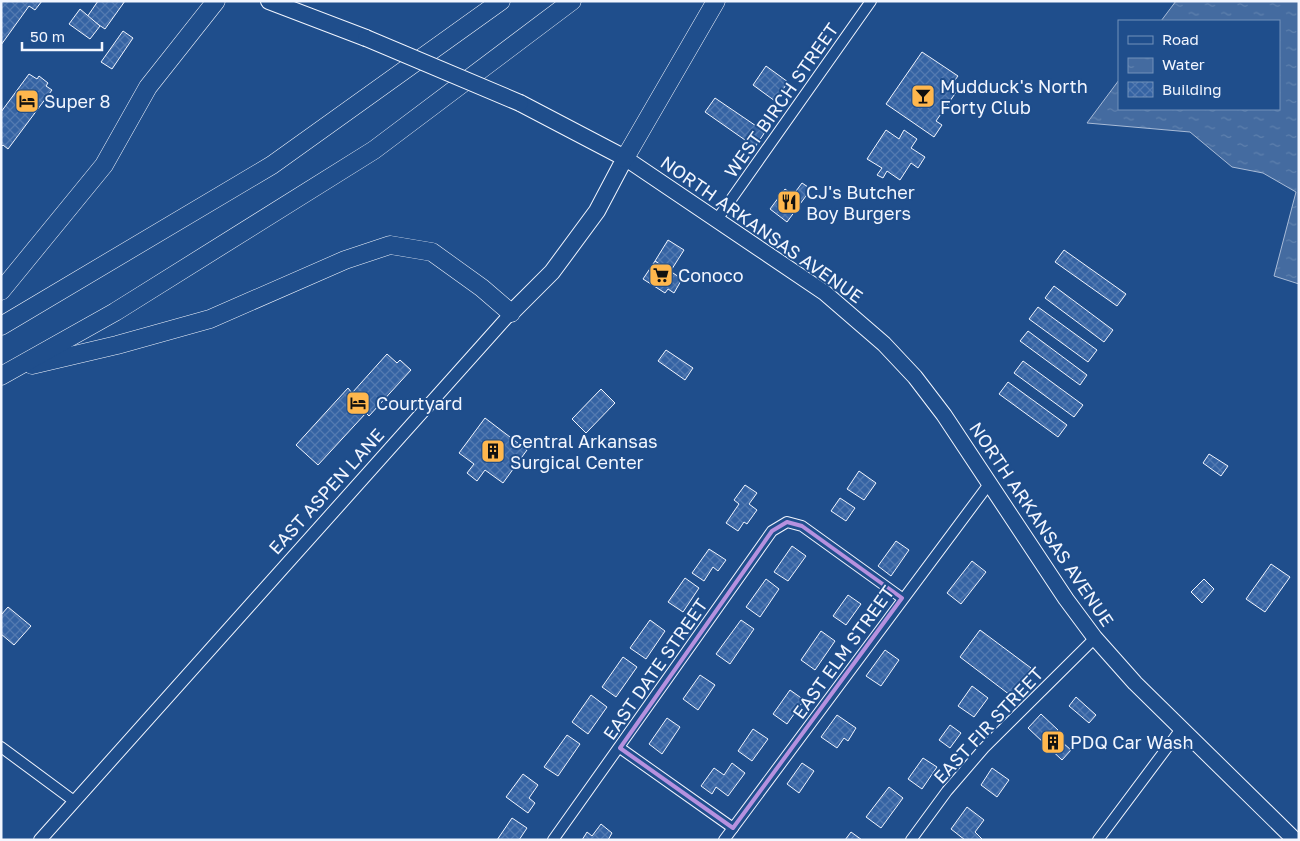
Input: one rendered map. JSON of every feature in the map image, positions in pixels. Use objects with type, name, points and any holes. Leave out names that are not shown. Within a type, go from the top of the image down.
[{"type":"highway","points":[[194,29],[197,10],[195,1]]},
{"type":"highway","points":[[1,291],[104,165],[148,87],[216,1]]},
{"type":"highway","name":"NORTH ARKANSAS AVENUE","points":[[269,1],[366,38],[520,103],[625,158]]},
{"type":"highway","points":[[1,326],[272,165],[501,1]]},
{"type":"highway","points":[[8,372],[115,312],[374,150],[572,1]]},
{"type":"highway","points":[[625,158],[716,1]]},
{"type":"highway","name":"EAST ASPEN LANE","points":[[511,313],[552,272],[597,210],[625,158]]},
{"type":"highway","points":[[8,372],[117,346],[210,320],[345,260],[390,245],[432,252],[482,288],[511,313]]},
{"type":"main road","name":"NORTH ARKANSAS AVENUE","points":[[625,158],[718,218],[825,293],[884,344],[914,377],[944,416],[1095,638],[1181,729],[1295,840]]},
{"type":"street","name":"WEST BIRCH STREET","points":[[718,218],[871,1]]},
{"type":"street","name":"EAST ASPEN LANE","points":[[40,840],[511,313]]},
{"type":"street","name":"EAST ELM STREET","points":[[724,840],[902,598],[989,484]]},
{"type":"street","name":"EAST DATE STREET","points":[[553,840],[772,531],[787,522],[802,526],[902,598]]},
{"type":"street","name":"EAST FIR STREET","points":[[911,840],[947,791],[984,748],[1095,638]]},
{"type":"street","points":[[1098,840],[1181,729]]},
{"type":"street","points":[[1,747],[74,801]]},
{"type":"street","points":[[620,748],[733,828]]},
{"type":"highlighted area","points":[[787,522],[802,526],[902,598],[733,828],[620,748],[772,531]]},
{"type":"water","points":[[1176,1],[1299,1],[1299,284],[1274,276],[1296,192],[1263,173],[1232,167],[1190,132],[1087,123],[1118,81],[1118,110],[1280,110],[1280,20],[1162,20]]},
{"type":"building","points":[[1,1],[42,1],[35,10],[29,6],[1,45]]},
{"type":"building","points":[[98,1],[125,1],[105,29],[87,17]]},
{"type":"building","points":[[80,9],[100,26],[90,39],[69,24]]},
{"type":"building","points":[[123,31],[133,38],[112,69],[101,62]]},
{"type":"building","name":"Mudduck's North Forty Club","points":[[922,52],[958,76],[952,84],[959,88],[936,121],[942,125],[934,137],[886,104]]},
{"type":"building","points":[[766,66],[788,82],[775,101],[753,85]]},
{"type":"building","name":"Super 8","points":[[29,74],[37,79],[39,76],[48,83],[46,86],[52,90],[8,149],[3,145],[1,147],[1,112]]},
{"type":"building","points":[[715,98],[765,132],[755,147],[705,112]]},
{"type":"building","points":[[886,130],[899,139],[904,130],[917,139],[911,148],[925,157],[918,168],[911,163],[900,180],[887,171],[883,178],[877,175],[882,168],[867,159]]},
{"type":"building","name":"CJ's Butcher Boy Burgers","points":[[802,183],[811,189],[787,222],[770,209],[785,189],[793,195]]},
{"type":"building","name":"Conoco","points":[[668,240],[684,250],[670,272],[655,261]]},
{"type":"building","points":[[1064,250],[1126,294],[1117,306],[1055,262]]},
{"type":"building","name":"Conoco","points":[[655,261],[682,279],[674,293],[668,289],[665,293],[643,279]]},
{"type":"building","points":[[1054,286],[1113,330],[1104,342],[1045,298]]},
{"type":"building","points":[[1038,307],[1097,350],[1088,362],[1029,319]]},
{"type":"building","points":[[1028,331],[1087,375],[1080,385],[1020,341]]},
{"type":"building","points":[[666,350],[693,368],[685,380],[658,361]]},
{"type":"building","name":"Courtyard","points":[[387,354],[397,363],[400,360],[411,370],[369,416],[366,413],[318,465],[296,445],[348,388],[352,393]]},
{"type":"building","points":[[1023,361],[1083,405],[1074,417],[1014,373]]},
{"type":"building","points":[[1008,382],[1067,425],[1058,437],[999,394]]},
{"type":"building","points":[[601,389],[615,403],[586,433],[572,419]]},
{"type":"building","name":"Central Arkansas Surgical Center","points":[[485,418],[527,450],[503,483],[485,470],[477,481],[467,473],[474,464],[459,453]]},
{"type":"building","points":[[1209,454],[1228,466],[1221,476],[1203,463]]},
{"type":"building","points":[[859,471],[876,483],[864,500],[847,489]]},
{"type":"building","points":[[745,485],[757,493],[749,504],[757,510],[747,524],[744,522],[738,531],[726,523],[739,504],[734,500]]},
{"type":"building","points":[[840,498],[855,508],[846,521],[831,511]]},
{"type":"building","points":[[896,541],[909,550],[891,576],[878,566]]},
{"type":"building","points":[[792,546],[806,556],[788,581],[774,572]]},
{"type":"building","points":[[709,549],[726,560],[718,571],[713,567],[704,581],[692,573]]},
{"type":"building","points":[[972,561],[986,572],[961,604],[947,593]]},
{"type":"building","points":[[1271,564],[1290,577],[1265,612],[1246,599]]},
{"type":"building","points":[[685,578],[699,588],[683,612],[668,602]]},
{"type":"building","points":[[766,579],[779,589],[760,617],[746,607]]},
{"type":"building","points":[[1204,579],[1214,589],[1202,603],[1191,592]]},
{"type":"building","points":[[848,595],[861,604],[846,625],[833,616]]},
{"type":"building","points":[[8,607],[31,626],[14,645],[1,634],[1,615]]},
{"type":"building","points":[[650,620],[665,631],[646,659],[630,648]]},
{"type":"building","points":[[741,620],[754,629],[730,664],[716,654]]},
{"type":"building","points":[[980,630],[1031,668],[1010,695],[960,657]]},
{"type":"building","points":[[821,631],[835,641],[815,670],[801,660]]},
{"type":"building","points":[[885,650],[899,660],[881,686],[866,676]]},
{"type":"building","points":[[623,657],[637,667],[616,697],[602,687]]},
{"type":"building","points":[[700,675],[715,685],[698,710],[683,699]]},
{"type":"building","points":[[972,686],[988,698],[974,717],[958,706]]},
{"type":"building","points":[[790,690],[804,700],[787,724],[773,714]]},
{"type":"building","points":[[591,695],[607,707],[588,734],[572,722]]},
{"type":"building","points":[[1076,697],[1096,715],[1089,723],[1069,706]]},
{"type":"building","name":"PDQ Car Wash","points":[[1041,714],[1058,730],[1054,735],[1071,750],[1062,760],[1028,728]]},
{"type":"building","points":[[837,715],[856,728],[848,741],[844,738],[837,748],[821,737]]},
{"type":"building","points":[[667,718],[680,727],[662,754],[649,744]]},
{"type":"building","points":[[950,725],[961,733],[950,748],[939,740]]},
{"type":"building","points":[[753,729],[768,739],[752,761],[738,751]]},
{"type":"building","points":[[567,735],[580,744],[558,776],[544,767]]},
{"type":"building","points":[[923,758],[937,767],[922,789],[908,779]]},
{"type":"building","points":[[732,763],[745,773],[728,796],[716,787],[712,794],[701,786],[714,768],[724,775]]},
{"type":"building","points":[[802,763],[814,771],[799,793],[787,784]]},
{"type":"building","points":[[992,768],[1009,780],[997,797],[981,785]]},
{"type":"building","points":[[523,774],[538,785],[529,798],[535,803],[528,813],[506,797]]},
{"type":"building","points":[[889,787],[903,798],[881,828],[866,817]]},
{"type":"building","points":[[967,807],[984,820],[975,832],[983,840],[965,840],[951,829]]},
{"type":"building","points":[[512,818],[527,828],[519,840],[497,840]]},
{"type":"building","points":[[601,824],[612,833],[608,840],[582,840],[587,832],[592,836]]},
{"type":"building","points":[[851,832],[862,840],[845,840]]},
{"type":"place","name":"Mudduck's North Forty Club","points":[[923,96]]},
{"type":"place","name":"Super 8","points":[[27,101]]},
{"type":"place","name":"CJ's Butcher Boy Burgers","points":[[789,202]]},
{"type":"place","name":"Conoco","points":[[661,275]]},
{"type":"place","name":"Courtyard","points":[[358,403]]},
{"type":"place","name":"Central Arkansas Surgical Center","points":[[493,451]]},
{"type":"place","name":"PDQ Car Wash","points":[[1053,742]]}]
